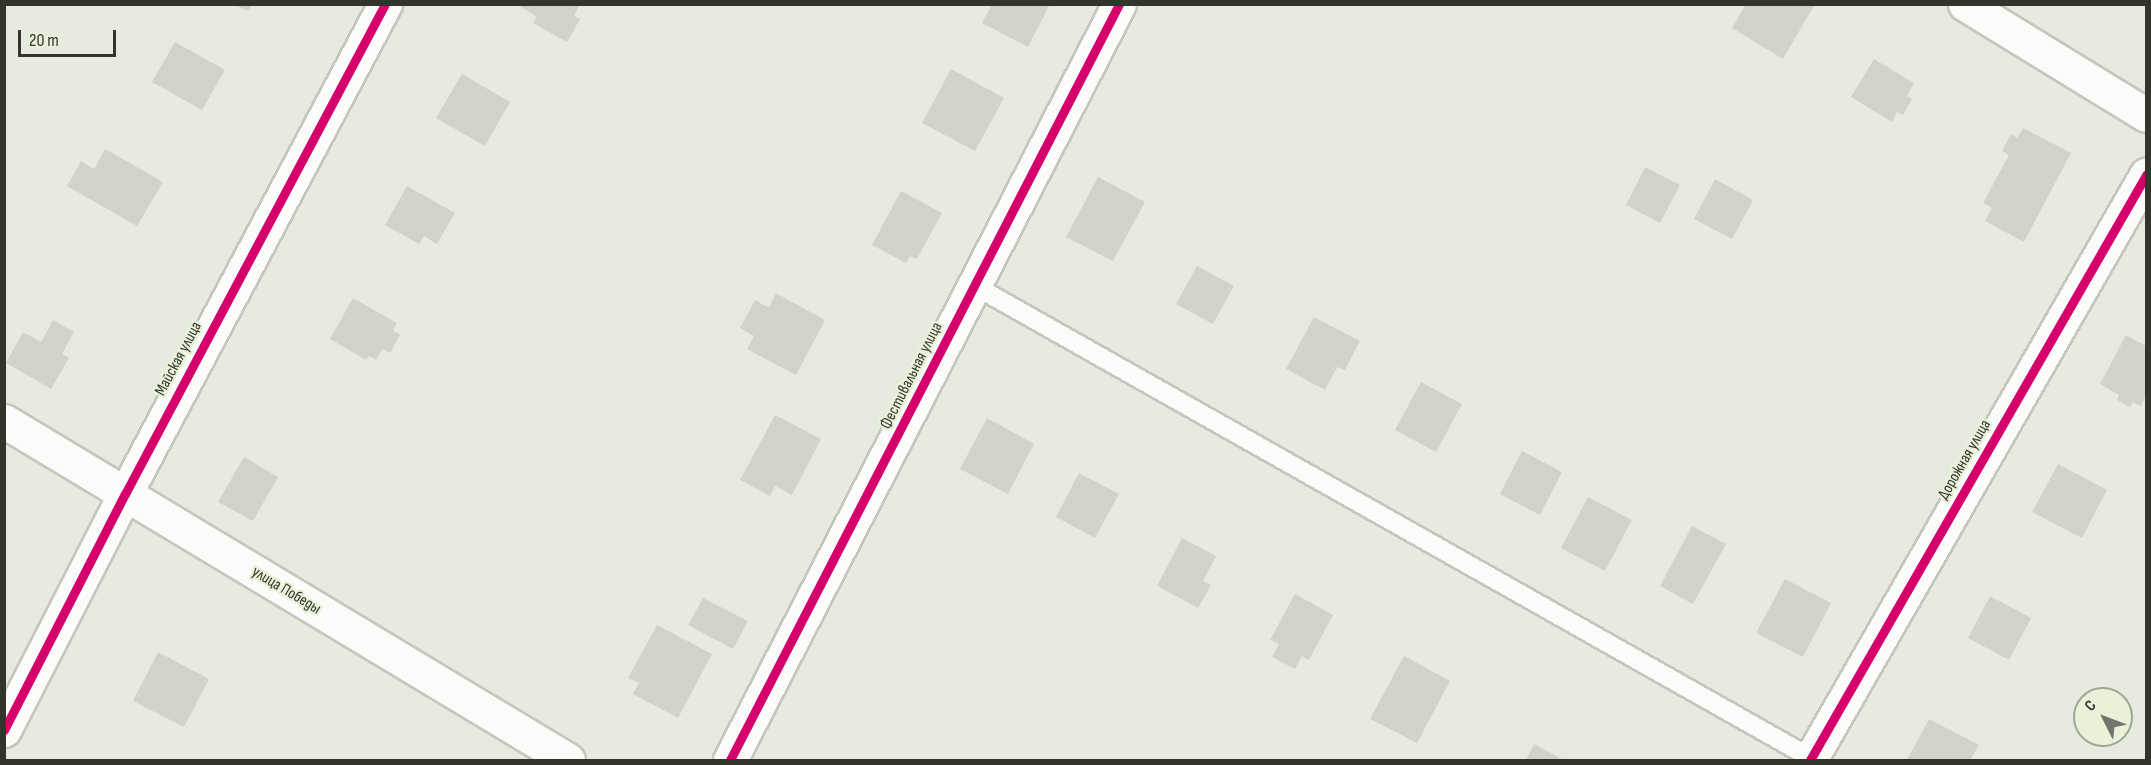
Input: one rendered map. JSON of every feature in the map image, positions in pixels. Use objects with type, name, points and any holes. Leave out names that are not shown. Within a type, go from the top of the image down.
[{"type":"street","name":"Майская улица","points":[[4,730],[125,494],[385,4]]},
{"type":"street","name":"Фестивальная улица","points":[[730,760],[1119,4]]},
{"type":"street","points":[[1965,4],[2146,115]]},
{"type":"street","name":"Дорожная улица","points":[[1810,759],[2146,175]]},
{"type":"street","name":"улица Победы","points":[[4,421],[568,760]]},
{"type":"lane","points":[[975,286],[1810,759]]},
{"type":"building","points":[[516,4],[580,4],[574,16],[580,19],[567,42],[533,23],[537,17]]},
{"type":"building","points":[[992,4],[1050,4],[1028,47],[982,23]]},
{"type":"building","points":[[1746,4],[1815,4],[1783,59],[1732,28]]},
{"type":"building","points":[[235,5],[252,5],[248,11]]},
{"type":"building","points":[[175,42],[225,70],[202,110],[152,82]]},
{"type":"building","points":[[1874,59],[1914,83],[1907,96],[1912,99],[1903,115],[1897,112],[1892,122],[1851,97]]},
{"type":"building","points":[[951,69],[1004,98],[975,151],[922,123]]},
{"type":"building","points":[[462,74],[510,102],[485,146],[436,118]]},
{"type":"building","points":[[2023,128],[2071,153],[2024,242],[1985,221],[1992,208],[1983,203],[2009,155],[2002,151],[2011,134],[2017,138]]},
{"type":"building","points":[[105,149],[163,182],[137,226],[67,186],[81,161],[94,169]]},
{"type":"building","points":[[1645,167],[1680,185],[1660,223],[1626,205]]},
{"type":"building","points":[[1098,177],[1145,202],[1113,261],[1066,237]]},
{"type":"building","points":[[1715,179],[1753,200],[1732,239],[1694,219]]},
{"type":"building","points":[[407,186],[455,213],[437,244],[424,236],[419,244],[385,225]]},
{"type":"building","points":[[901,191],[942,213],[917,259],[910,256],[906,263],[872,245]]},
{"type":"building","points":[[1197,266],[1234,286],[1213,324],[1176,304]]},
{"type":"building","points":[[776,293],[825,320],[796,375],[747,349],[754,336],[740,328],[755,300],[769,308]]},
{"type":"building","points":[[353,298],[397,323],[393,330],[400,335],[390,353],[382,349],[376,360],[369,356],[366,360],[330,339]]},
{"type":"building","points":[[1314,317],[1360,341],[1345,370],[1337,367],[1325,390],[1286,369]]},
{"type":"building","points":[[53,320],[74,332],[62,354],[69,358],[51,389],[6,363],[23,332],[41,342]]},
{"type":"building","points":[[2126,335],[2146,346],[2146,395],[2141,406],[2133,402],[2130,407],[2117,400],[2119,395],[2100,384]]},
{"type":"building","points":[[1421,382],[1462,404],[1436,452],[1395,430]]},
{"type":"building","points":[[775,415],[821,439],[792,495],[775,486],[770,496],[740,480]]},
{"type":"building","points":[[987,418],[1034,444],[1008,494],[960,469]]},
{"type":"building","points":[[1522,451],[1562,472],[1540,515],[1500,494]]},
{"type":"building","points":[[244,457],[278,477],[253,521],[218,502]]},
{"type":"building","points":[[2058,464],[2107,490],[2082,538],[2032,512]]},
{"type":"building","points":[[1079,473],[1119,494],[1095,538],[1056,517]]},
{"type":"building","points":[[1588,497],[1632,520],[1605,571],[1561,548]]},
{"type":"building","points":[[1692,526],[1726,544],[1693,604],[1660,586]]},
{"type":"building","points":[[1182,538],[1216,556],[1203,581],[1211,585],[1198,608],[1157,586]]},
{"type":"building","points":[[1785,579],[1831,603],[1803,657],[1756,633]]},
{"type":"building","points":[[1295,594],[1333,615],[1309,660],[1302,656],[1295,669],[1272,657],[1279,644],[1270,640]]},
{"type":"building","points":[[1990,596],[2031,618],[2009,660],[1968,638]]},
{"type":"building","points":[[703,598],[748,621],[733,649],[688,625]]},
{"type":"building","points":[[657,625],[712,654],[678,718],[633,694],[639,683],[628,678]]},
{"type":"building","points":[[158,652],[209,679],[184,727],[133,701]]},
{"type":"building","points":[[1404,656],[1450,681],[1417,743],[1370,719]]},
{"type":"building","points":[[1929,719],[1979,745],[1970,760],[1907,760]]},
{"type":"building","points":[[1534,744],[1564,760],[1526,760]]},
{"type":"cycle path","points":[[4,730],[125,494],[385,4]]},
{"type":"cycle path","points":[[730,760],[1119,4]]},
{"type":"cycle path","points":[[1810,760],[2146,175]]}]
